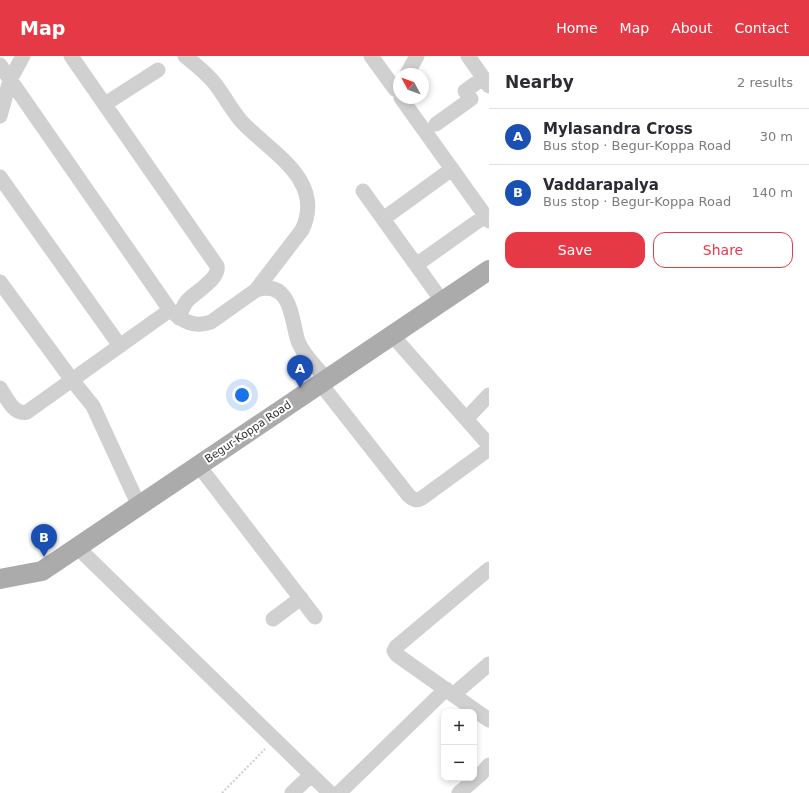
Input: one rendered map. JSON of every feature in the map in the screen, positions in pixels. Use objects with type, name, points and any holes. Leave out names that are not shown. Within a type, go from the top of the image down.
[{"type":"main road","name":"Begur-Koppa Road","points":[[0,579],[42,571],[489,270]]},
{"type":"street","points":[[0,116],[10,80],[23,56]]},
{"type":"street","points":[[0,388],[15,410],[20,413],[24,413],[120,346],[174,314],[215,276],[218,271],[217,266],[71,56]]},
{"type":"street","points":[[0,65],[174,314],[186,323],[204,325],[211,322],[256,290],[302,230],[306,222],[308,206],[304,190],[297,175],[289,164],[243,123],[216,85],[204,71],[185,56]]},
{"type":"street","points":[[371,56],[393,84]]},
{"type":"street","points":[[410,68],[417,56]]},
{"type":"street","points":[[436,124],[471,99],[465,91],[485,74],[468,56]]},
{"type":"street","points":[[104,104],[158,70]]},
{"type":"street","points":[[407,104],[487,219],[416,265]]},
{"type":"street","points":[[383,219],[452,169]]},
{"type":"street","points":[[0,177],[120,346]]},
{"type":"street","points":[[363,191],[442,301]]},
{"type":"street","points":[[0,282],[95,410],[139,506]]},
{"type":"street","points":[[256,290],[273,288],[287,301],[291,309],[298,342],[303,350],[323,381],[409,496],[413,499],[418,500],[422,498],[489,449]]},
{"type":"street","points":[[392,335],[489,445]]},
{"type":"street","points":[[466,419],[489,395]]},
{"type":"street","points":[[199,466],[315,617]]},
{"type":"street","points":[[78,547],[330,793]]},
{"type":"street","points":[[489,569],[394,651],[489,720]]},
{"type":"street","points":[[273,619],[300,598]]},
{"type":"street","points":[[340,793],[450,691],[489,664]]},
{"type":"street","points":[[459,793],[486,773]]},
{"type":"street","points":[[292,793],[311,775]]},
{"type":"path","points":[[222,793],[274,739]]},
{"type":"place","name":"Mylasandra Cross","points":[[300,388]]},
{"type":"place","name":"Vaddarapalya","points":[[44,557]]}]
